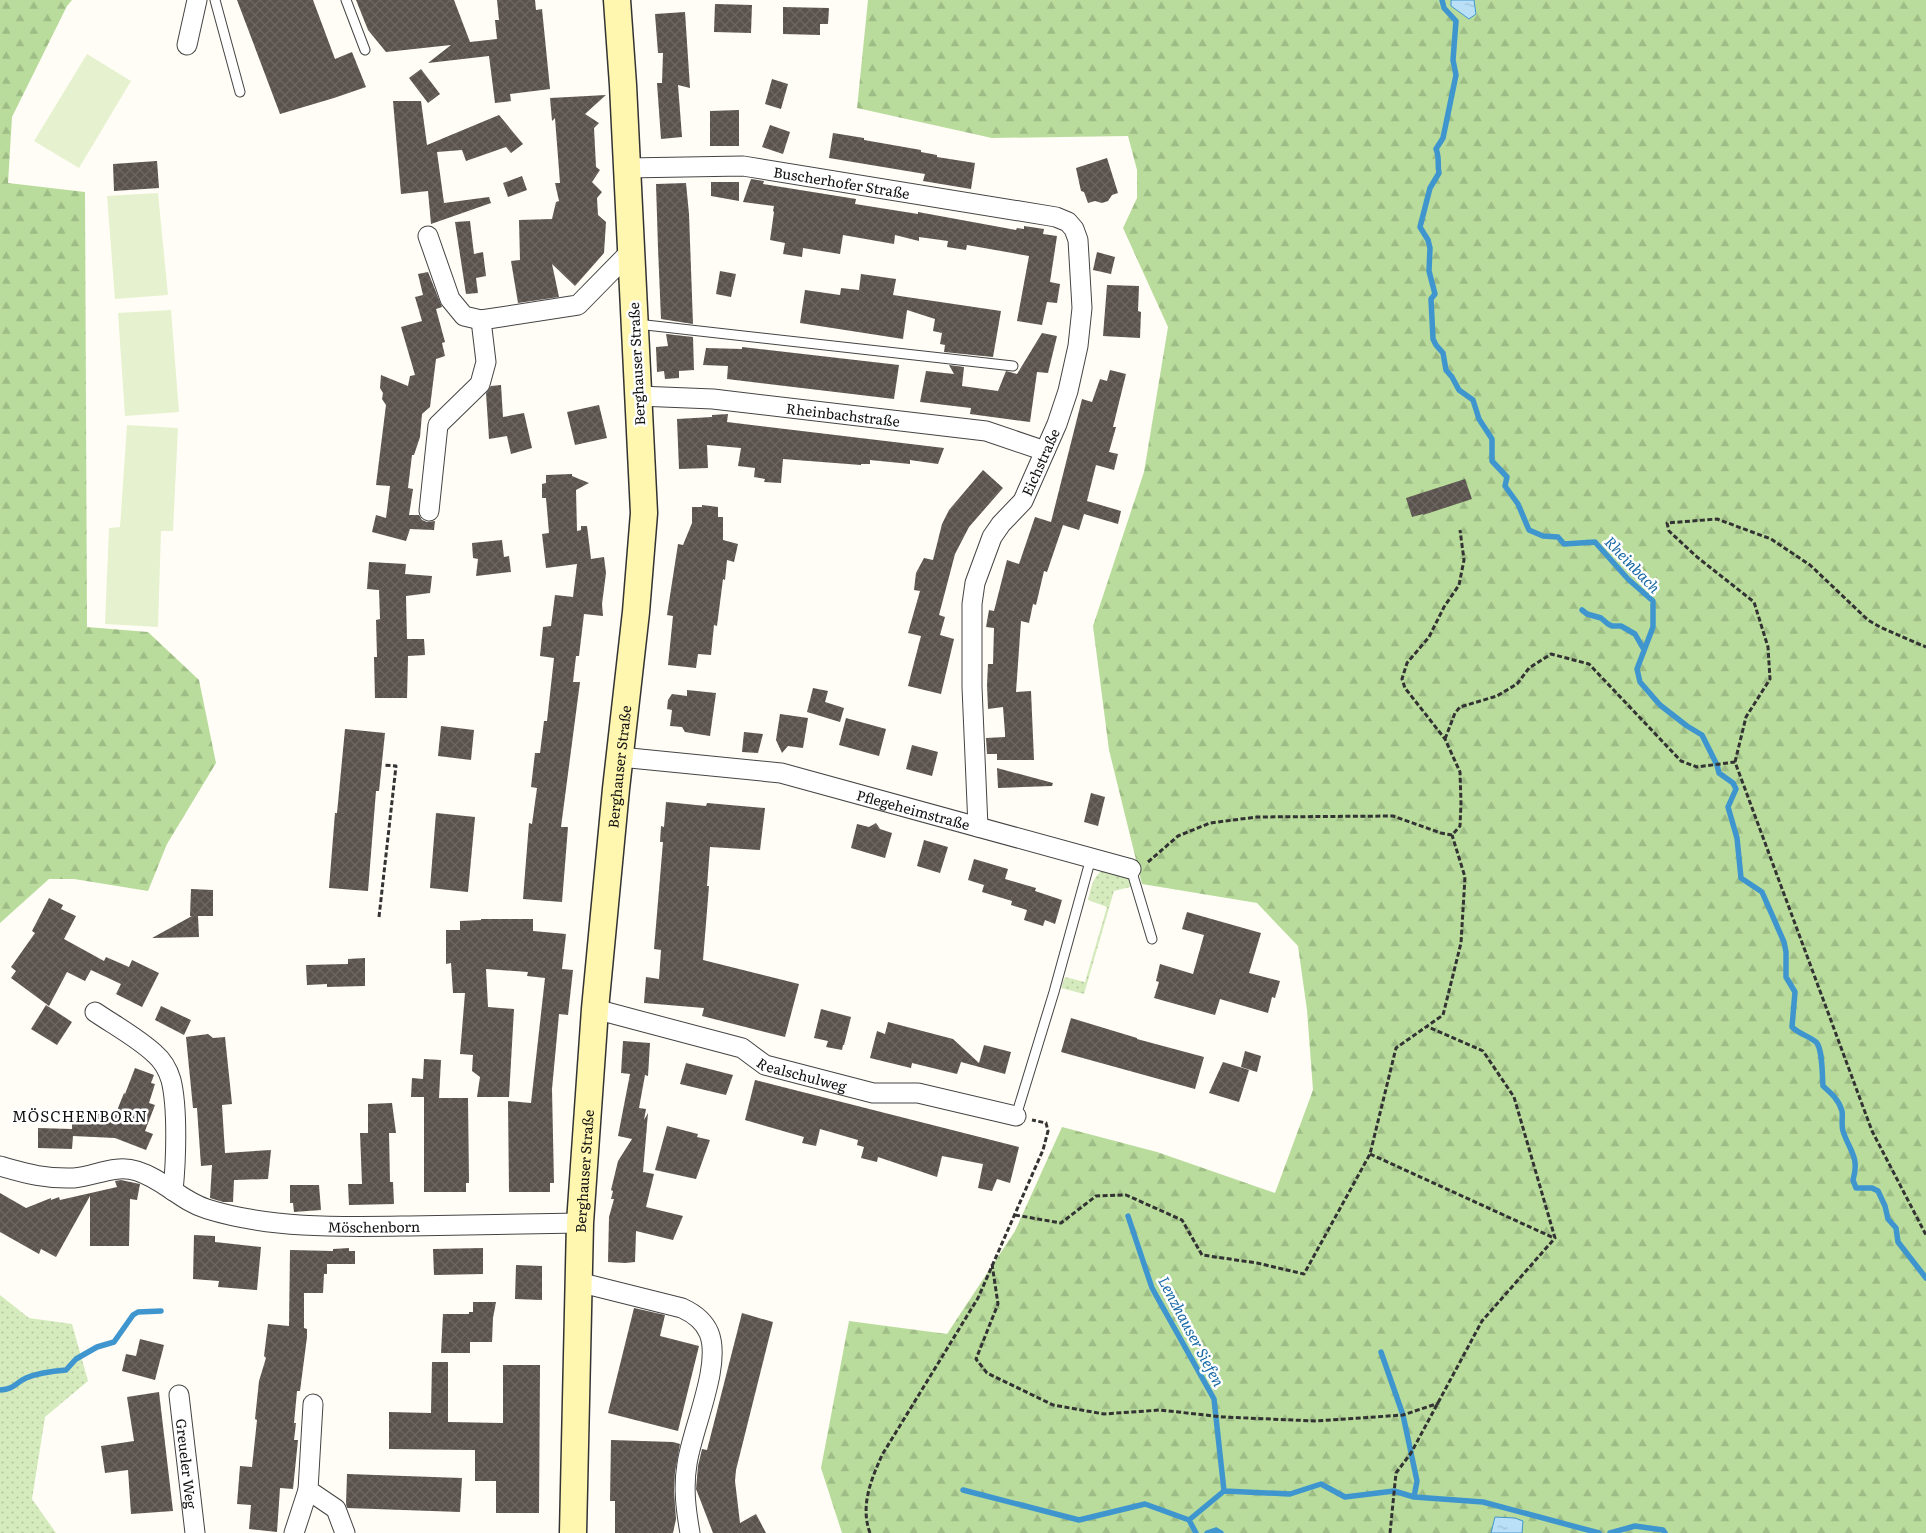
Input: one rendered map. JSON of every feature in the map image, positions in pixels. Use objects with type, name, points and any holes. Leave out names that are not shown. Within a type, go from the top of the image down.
[{"type":"street","points":[[187,44],[197,0]]},
{"type":"street","name":"Berghauser Straße","points":[[573,1533],[580,1223],[595,1009],[636,612],[644,513],[617,0]]},
{"type":"street","name":"Buscherhofer Straße","points":[[627,168],[743,166],[1056,217]]},
{"type":"street","name":"Eichstraße","points":[[978,826],[972,687],[972,604],[975,583],[992,537],[1000,524],[1023,501],[1057,424],[1068,391],[1078,346],[1082,308],[1078,240],[1074,229],[1068,222],[1056,217]]},
{"type":"street","points":[[428,236],[450,300],[464,316],[481,320],[563,309],[578,305],[630,252]]},
{"type":"street","points":[[429,511],[438,425],[480,384],[486,362],[481,320]]},
{"type":"street","name":"Rheinbachstraße","points":[[638,396],[713,399],[986,431],[1045,451]]},
{"type":"street","name":"Pflegeheimstraße","points":[[620,757],[781,773],[1131,869]]},
{"type":"street","name":"Realschulweg","points":[[595,1009],[742,1048],[765,1065],[873,1093],[918,1093],[1016,1116]]},
{"type":"street","points":[[95,1012],[156,1054],[171,1078],[175,1121],[173,1191]]},
{"type":"street","name":"Möschenborn","points":[[0,1166],[38,1177],[76,1178],[114,1169],[136,1171],[158,1181],[206,1209],[267,1222],[331,1227],[580,1223]]},
{"type":"street","points":[[578,1282],[682,1308],[692,1313],[709,1332],[713,1344],[712,1365],[686,1466],[685,1504],[690,1533]]},
{"type":"street","name":"Greueler Weg","points":[[179,1395],[195,1533]]},
{"type":"street","points":[[294,1533],[308,1490],[313,1404]]},
{"type":"street","points":[[308,1490],[336,1509],[345,1533]]},
{"type":"lane","points":[[215,0],[240,92]]},
{"type":"lane","points":[[346,0],[365,50]]},
{"type":"lane","points":[[634,324],[1013,366]]},
{"type":"lane","points":[[1016,1116],[1054,992],[1091,858]]},
{"type":"lane","points":[[1131,869],[1152,939]]},
{"type":"path","points":[[1926,647],[1868,620],[1810,566],[1771,539],[1717,518],[1667,523],[1669,532],[1697,558],[1754,602],[1768,647],[1770,680],[1746,718],[1735,762],[1872,1131],[1926,1234]]},
{"type":"path","points":[[1452,835],[1460,826],[1460,772],[1445,739],[1405,688],[1402,679],[1407,663],[1429,637],[1444,607],[1459,585],[1464,560],[1460,530]]},
{"type":"path","points":[[1445,739],[1455,713],[1460,707],[1497,696],[1517,684],[1529,668],[1551,654],[1589,664],[1681,761],[1697,767],[1735,762]]},
{"type":"path","points":[[379,917],[396,766],[383,765]]},
{"type":"path","points":[[1131,869],[1148,862],[1178,836],[1210,822],[1257,817],[1393,816],[1452,835]]},
{"type":"path","points":[[1015,1215],[1062,1223],[1096,1196],[1126,1195],[1182,1220],[1202,1255],[1257,1263],[1304,1274],[1370,1154],[1396,1048],[1443,1015],[1460,943],[1465,877],[1452,835]]},
{"type":"path","points":[[1428,1026],[1483,1051],[1514,1097],[1555,1238]]},
{"type":"path","points":[[870,1533],[865,1505],[872,1477],[882,1455],[973,1306],[1043,1150],[1048,1131],[1046,1124],[1016,1116]]},
{"type":"path","points":[[1370,1154],[1555,1238]]},
{"type":"path","points":[[1390,1533],[1396,1473],[1411,1454],[1482,1321],[1555,1238]]},
{"type":"path","points":[[992,1264],[998,1304],[976,1359],[987,1373],[1053,1405],[1104,1414],[1160,1410],[1223,1417],[1316,1421],[1403,1416],[1439,1403]]},
{"type":"green space","points":[[0,0],[72,0],[67,6],[12,117],[8,183],[85,192],[87,627],[148,632],[199,680],[216,763],[167,844],[148,891],[74,879],[49,879],[0,923]]},
{"type":"green space","points":[[868,0],[1926,0],[1926,1533],[842,1533],[821,1468],[849,1321],[947,1334],[1015,1231],[1062,1127],[1157,1152],[1275,1193],[1313,1090],[1307,1010],[1298,946],[1257,903],[1142,884],[1109,750],[1093,626],[1144,472],[1168,327],[1123,228],[1137,198],[1137,170],[1128,136],[992,138],[857,108]]},
{"type":"green space","points":[[87,54],[131,81],[79,168],[34,141]]},
{"type":"green space","points":[[158,193],[168,295],[115,299],[107,196]]},
{"type":"green space","points":[[171,310],[179,412],[125,416],[118,313]]},
{"type":"green space","points":[[127,425],[178,428],[173,531],[161,531],[158,627],[105,624],[109,528],[120,527]]},
{"type":"green space","points":[[1103,870],[1119,872],[1142,884],[1114,891],[1084,994],[1061,988],[1065,977],[1085,982],[1107,907],[1088,900],[1094,880]]},
{"type":"green space","points":[[0,1295],[29,1318],[72,1324],[88,1381],[45,1417],[32,1499],[56,1533],[0,1533]]},
{"type":"water","points":[[1451,0],[1474,0],[1476,14],[1469,19],[1451,6]]},
{"type":"water","points":[[1495,1517],[1515,1518],[1523,1521],[1522,1533],[1491,1533]]},
{"type":"building","points":[[237,0],[313,0],[335,59],[352,52],[366,87],[280,114]]},
{"type":"building","points":[[356,0],[454,0],[470,42],[497,39],[495,20],[499,20],[497,0],[535,0],[536,10],[542,9],[550,89],[510,94],[511,101],[495,103],[489,56],[428,63],[451,45],[386,52],[368,30]]},
{"type":"building","points":[[715,4],[752,5],[751,33],[714,32]]},
{"type":"building","points":[[783,7],[829,8],[828,24],[820,24],[820,35],[783,34]]},
{"type":"building","points":[[685,12],[690,88],[678,85],[682,137],[661,139],[657,83],[662,83],[663,53],[658,53],[655,14]]},
{"type":"building","points":[[421,69],[440,94],[428,103],[409,78]]},
{"type":"building","points":[[772,79],[788,84],[781,109],[765,104]]},
{"type":"building","points":[[606,95],[585,114],[599,123],[594,128],[596,167],[600,170],[592,182],[602,192],[597,198],[598,215],[606,222],[604,253],[575,286],[552,264],[559,297],[518,303],[511,261],[520,260],[519,220],[552,219],[556,202],[559,201],[555,183],[560,183],[555,118],[552,121],[550,98]]},
{"type":"building","points":[[393,101],[421,101],[427,145],[499,115],[523,144],[511,153],[506,147],[466,161],[462,150],[437,152],[444,203],[489,197],[491,203],[431,224],[428,191],[401,194]]},
{"type":"building","points":[[739,110],[739,146],[710,146],[710,111]]},
{"type":"building","points":[[770,125],[790,132],[783,154],[762,147]]},
{"type":"building","points":[[833,133],[921,150],[921,152],[937,155],[937,157],[975,163],[971,189],[923,181],[925,174],[829,158]]},
{"type":"building","points":[[1107,158],[1118,193],[1102,203],[1095,201],[1088,203],[1084,192],[1081,191],[1076,168]]},
{"type":"building","points":[[157,161],[159,188],[114,191],[113,164]]},
{"type":"building","points":[[522,176],[527,190],[508,197],[503,183]]},
{"type":"building","points":[[751,179],[764,181],[763,184],[856,199],[855,204],[918,214],[918,212],[1016,230],[1017,228],[1024,229],[1024,226],[1044,229],[1043,234],[1057,236],[1050,282],[1060,284],[1057,303],[1047,302],[1042,325],[1017,321],[1029,256],[967,245],[966,250],[947,247],[948,241],[919,237],[919,241],[895,235],[894,244],[843,235],[840,254],[803,248],[802,257],[783,254],[785,243],[770,240],[774,206],[743,202]]},
{"type":"building","points":[[711,182],[739,182],[739,201],[711,196]]},
{"type":"building","points":[[686,183],[693,324],[661,319],[656,184]]},
{"type":"building","points":[[470,221],[474,254],[483,252],[486,276],[476,278],[478,293],[466,294],[455,222]]},
{"type":"building","points":[[1097,252],[1115,257],[1111,274],[1093,270]]},
{"type":"building","points":[[720,271],[736,274],[731,297],[716,294]]},
{"type":"building","points":[[428,272],[442,307],[436,309],[445,342],[442,343],[445,356],[436,359],[430,407],[422,414],[420,437],[414,455],[412,455],[408,488],[413,489],[409,515],[419,515],[422,520],[427,522],[435,521],[434,530],[410,529],[406,541],[372,532],[376,515],[386,518],[390,486],[376,485],[386,405],[382,399],[383,393],[380,388],[381,375],[408,386],[410,376],[415,375],[401,327],[422,321],[415,297],[423,295],[418,274]]},
{"type":"building","points":[[861,274],[896,279],[893,295],[1001,311],[993,357],[944,352],[945,345],[940,344],[942,333],[933,331],[935,319],[907,310],[903,339],[800,323],[805,290],[840,295],[841,288],[859,290]]},
{"type":"building","points":[[1107,285],[1139,286],[1140,338],[1103,336]]},
{"type":"building","points":[[1042,333],[1057,336],[1048,373],[1037,372],[1030,422],[970,414],[971,408],[920,402],[926,371],[954,374],[949,365],[964,367],[962,386],[998,391],[1006,371],[1017,374]]},
{"type":"building","points":[[666,334],[693,337],[694,370],[679,371],[679,378],[665,379],[664,371],[657,372],[656,347],[668,346]]},
{"type":"building","points":[[742,347],[899,365],[894,399],[727,379],[728,366],[703,365],[706,348],[742,349]]},
{"type":"building","points":[[1110,370],[1126,374],[1113,427],[1116,427],[1109,452],[1118,454],[1114,470],[1096,465],[1087,501],[1121,511],[1118,524],[1084,514],[1079,530],[1063,525],[1047,572],[1044,571],[1036,605],[1033,604],[1029,623],[1021,621],[1016,692],[1031,691],[1034,760],[997,760],[997,754],[987,754],[986,738],[1005,737],[1003,707],[988,709],[988,664],[993,664],[994,628],[986,627],[989,610],[994,611],[1007,560],[1019,564],[1035,517],[1051,522],[1082,399],[1092,402],[1100,379],[1107,381]]},
{"type":"building","points":[[501,385],[503,417],[524,413],[532,448],[511,454],[507,436],[489,439],[486,393],[491,386]]},
{"type":"building","points":[[599,405],[607,438],[575,445],[567,412]]},
{"type":"building","points":[[728,414],[727,422],[944,448],[938,464],[910,460],[910,464],[870,460],[870,464],[861,465],[783,459],[781,483],[764,482],[765,479],[754,477],[755,468],[738,466],[741,448],[707,445],[708,468],[679,469],[677,419]]},
{"type":"building","points":[[983,470],[1003,488],[969,527],[955,554],[939,615],[945,617],[940,635],[954,639],[941,694],[908,686],[921,636],[908,633],[920,591],[914,590],[916,573],[924,558],[933,560],[942,524],[949,510]]},
{"type":"building","points":[[572,474],[572,476],[589,483],[576,490],[577,531],[581,530],[581,526],[587,526],[591,559],[604,557],[606,573],[602,604],[603,616],[584,614],[579,656],[576,656],[573,682],[580,682],[561,827],[568,827],[562,902],[523,899],[529,823],[532,824],[537,788],[531,787],[535,753],[540,753],[544,721],[547,721],[554,658],[540,656],[543,627],[551,626],[555,595],[573,597],[577,564],[546,568],[542,534],[549,533],[546,498],[542,498],[542,484],[546,483],[546,475]]},
{"type":"building","points":[[1465,479],[1472,499],[1412,517],[1406,498]]},
{"type":"building","points":[[702,505],[718,507],[718,517],[723,517],[723,540],[738,544],[734,562],[727,560],[717,626],[714,625],[711,655],[698,654],[696,668],[668,665],[673,616],[667,615],[678,544],[683,545],[692,523],[692,507],[702,507]]},
{"type":"building","points":[[502,540],[504,557],[509,556],[511,572],[476,576],[478,559],[473,558],[472,543]]},
{"type":"building","points":[[369,562],[406,564],[405,574],[432,576],[430,593],[406,596],[407,639],[424,639],[425,655],[408,656],[407,698],[375,698],[374,657],[377,657],[376,620],[380,619],[379,590],[367,589]]},
{"type":"building","points":[[813,688],[828,691],[825,702],[844,708],[840,722],[807,712]]},
{"type":"building","points":[[687,690],[716,693],[710,736],[685,732],[682,727],[670,726],[672,710],[667,709],[668,700],[672,694],[687,696]]},
{"type":"building","points":[[780,714],[808,718],[803,748],[788,746],[782,753],[776,740]]},
{"type":"building","points":[[846,718],[886,729],[879,756],[839,745]]},
{"type":"building","points":[[441,726],[474,730],[471,760],[438,756]]},
{"type":"building","points":[[345,729],[385,733],[379,791],[376,791],[368,891],[329,888],[335,813],[337,813]]},
{"type":"building","points":[[744,732],[763,734],[758,753],[742,752]]},
{"type":"building","points":[[912,745],[938,752],[932,776],[906,769]]},
{"type":"building","points":[[997,768],[1053,783],[1052,786],[998,788]]},
{"type":"building","points":[[1091,793],[1105,797],[1098,826],[1084,822]]},
{"type":"building","points":[[666,802],[706,806],[707,803],[765,808],[760,850],[710,847],[703,960],[799,984],[785,1037],[702,1016],[704,1008],[644,1003],[646,977],[659,979],[661,950],[654,949],[663,842],[660,842],[661,826],[664,827]]},
{"type":"building","points":[[436,813],[475,817],[468,892],[430,888]]},
{"type":"building","points":[[876,823],[880,829],[892,833],[885,858],[851,848],[857,824],[869,827]]},
{"type":"building","points":[[924,840],[948,847],[940,873],[917,866]]},
{"type":"building","points":[[974,859],[1008,869],[1005,879],[1036,888],[1035,891],[1062,900],[1055,924],[1045,920],[1043,926],[1024,920],[1027,910],[1011,905],[1012,901],[982,892],[984,885],[968,880]]},
{"type":"building","points":[[191,889],[213,890],[213,916],[198,916],[199,937],[152,938],[192,916],[190,916]]},
{"type":"building","points":[[49,898],[63,905],[61,909],[76,916],[64,939],[104,961],[106,957],[129,967],[132,960],[159,973],[142,1007],[116,994],[121,984],[91,970],[85,981],[67,972],[49,1006],[11,978],[16,971],[11,967],[35,933],[32,931]]},
{"type":"building","points":[[1187,912],[1261,933],[1249,973],[1280,981],[1275,998],[1272,997],[1268,1013],[1220,999],[1215,1015],[1154,998],[1159,982],[1156,981],[1160,964],[1193,974],[1204,935],[1182,929]]},
{"type":"building","points":[[533,919],[533,931],[566,934],[562,969],[573,970],[568,1015],[559,1014],[552,1089],[554,1183],[550,1183],[550,1192],[509,1192],[508,1101],[531,1103],[545,978],[527,976],[528,972],[486,969],[488,1007],[514,1009],[509,1097],[477,1097],[480,1077],[472,1071],[473,1055],[460,1054],[465,993],[453,993],[451,963],[446,964],[446,930],[460,930],[460,921]]},
{"type":"building","points":[[365,958],[365,986],[327,987],[327,984],[307,985],[306,965],[348,964],[348,959]]},
{"type":"building","points":[[46,1005],[72,1022],[57,1045],[31,1029]]},
{"type":"building","points":[[161,1006],[191,1020],[184,1035],[155,1020]]},
{"type":"building","points":[[821,1009],[851,1017],[842,1050],[826,1047],[828,1041],[814,1038]]},
{"type":"building","points":[[1071,1018],[1137,1039],[1204,1057],[1195,1089],[1061,1052]]},
{"type":"building","points":[[888,1022],[953,1039],[979,1063],[984,1045],[1011,1052],[1005,1074],[961,1062],[957,1074],[912,1063],[911,1068],[870,1058],[877,1031],[885,1034]]},
{"type":"building","points":[[208,1034],[213,1038],[225,1037],[232,1104],[222,1105],[225,1153],[271,1150],[268,1179],[234,1180],[233,1202],[223,1202],[210,1198],[212,1165],[201,1166],[197,1108],[193,1108],[186,1037]]},
{"type":"building","points":[[623,1041],[650,1043],[648,1076],[645,1075],[639,1108],[646,1109],[644,1120],[648,1113],[643,1172],[654,1174],[646,1207],[683,1216],[673,1240],[636,1231],[635,1262],[625,1263],[608,1262],[609,1217],[614,1199],[611,1199],[613,1191],[611,1190],[618,1161],[632,1139],[618,1136],[630,1074],[621,1073]]},
{"type":"building","points":[[1245,1051],[1261,1056],[1257,1072],[1241,1067]]},
{"type":"building","points":[[424,1059],[441,1060],[439,1098],[468,1098],[469,1183],[466,1183],[466,1192],[424,1192],[424,1097],[411,1097],[412,1078],[423,1079]]},
{"type":"building","points":[[1223,1062],[1249,1070],[1239,1102],[1209,1093]]},
{"type":"building","points":[[686,1063],[733,1075],[726,1095],[680,1084]]},
{"type":"building","points":[[135,1068],[154,1075],[151,1083],[155,1084],[149,1103],[155,1105],[145,1131],[153,1134],[146,1150],[115,1138],[73,1136],[72,1149],[38,1148],[38,1128],[72,1129],[72,1118],[92,1122],[94,1112],[116,1113]]},
{"type":"building","points":[[755,1080],[1019,1147],[1010,1183],[997,1179],[992,1191],[978,1188],[983,1164],[942,1156],[937,1177],[878,1157],[877,1162],[861,1158],[864,1147],[857,1145],[858,1140],[820,1129],[816,1146],[802,1143],[804,1137],[745,1120]]},
{"type":"building","points":[[392,1103],[396,1133],[389,1133],[390,1182],[393,1182],[394,1204],[349,1205],[348,1184],[362,1184],[360,1133],[368,1133],[368,1104]]},
{"type":"building","points":[[667,1126],[698,1134],[697,1137],[710,1140],[696,1179],[655,1170]]},
{"type":"building","points":[[121,1180],[140,1184],[137,1200],[130,1199],[129,1246],[90,1246],[90,1196],[56,1257],[41,1249],[39,1254],[0,1232],[0,1193],[26,1208],[51,1198],[51,1200],[59,1197],[60,1200],[117,1187],[115,1181]]},
{"type":"building","points":[[290,1185],[319,1185],[321,1210],[294,1212],[293,1203],[290,1203]]},
{"type":"building","points":[[194,1235],[215,1236],[215,1242],[261,1247],[257,1290],[218,1287],[219,1281],[193,1279]]},
{"type":"building","points":[[349,1248],[349,1251],[355,1251],[355,1264],[327,1264],[327,1274],[324,1274],[323,1293],[304,1293],[304,1328],[307,1329],[307,1337],[300,1391],[297,1391],[294,1423],[296,1423],[294,1440],[298,1440],[293,1489],[280,1488],[277,1532],[249,1529],[251,1505],[237,1504],[240,1466],[252,1467],[259,1381],[266,1358],[264,1356],[268,1324],[289,1326],[290,1250],[333,1251],[333,1249]]},
{"type":"building","points":[[483,1248],[483,1274],[434,1275],[433,1249]]},
{"type":"building","points":[[516,1265],[542,1266],[542,1300],[515,1299]]},
{"type":"building","points":[[473,1302],[496,1302],[492,1342],[470,1342],[470,1353],[441,1353],[443,1314],[469,1314],[469,1312],[473,1312]]},
{"type":"building","points":[[634,1308],[665,1315],[660,1336],[699,1346],[678,1431],[608,1413]]},
{"type":"building","points":[[742,1313],[773,1322],[736,1470],[735,1481],[740,1523],[756,1514],[766,1533],[713,1533],[696,1489],[698,1466],[702,1449],[707,1450]]},
{"type":"building","points":[[140,1339],[164,1345],[155,1380],[122,1371],[126,1354],[136,1356]]},
{"type":"building","points":[[432,1362],[448,1362],[448,1422],[503,1423],[503,1365],[540,1365],[539,1513],[496,1513],[496,1481],[475,1481],[475,1450],[389,1449],[389,1412],[431,1413]]},
{"type":"building","points":[[159,1392],[173,1511],[131,1514],[128,1470],[105,1473],[101,1446],[134,1441],[127,1397]]},
{"type":"building","points":[[611,1440],[673,1442],[680,1444],[675,1472],[676,1519],[673,1533],[615,1533],[615,1501],[610,1501]]},
{"type":"building","points":[[347,1474],[462,1478],[460,1512],[347,1508]]},
{"type":"waterway","name":"Rheinbach","points":[[1442,0],[1444,8],[1456,21],[1453,60],[1456,75],[1443,138],[1436,149],[1439,173],[1430,188],[1420,227],[1428,240],[1430,248],[1429,271],[1435,294],[1431,299],[1433,339],[1443,353],[1446,370],[1459,390],[1473,400],[1479,419],[1492,439],[1492,461],[1507,477],[1505,486],[1518,504],[1529,530],[1543,536],[1558,537],[1564,544],[1595,542],[1628,579],[1653,601],[1653,627],[1637,669],[1640,682],[1660,705],[1702,735],[1719,773],[1733,783],[1736,789],[1728,807],[1737,838],[1741,878],[1762,892],[1784,942],[1786,977],[1795,992],[1792,1027],[1818,1045],[1821,1056],[1823,1086],[1832,1094],[1841,1107],[1843,1131],[1854,1159],[1855,1172],[1853,1180],[1856,1188],[1872,1188],[1878,1191],[1885,1206],[1888,1219],[1896,1228],[1898,1242],[1926,1278]]},
{"type":"waterway","points":[[1582,610],[1587,614],[1601,618],[1612,626],[1621,626],[1635,634],[1643,648]]},
{"type":"waterway","name":"Lenzhauser Siefen","points":[[1128,1216],[1152,1288],[1214,1399],[1224,1491]]},
{"type":"waterway","points":[[0,1390],[12,1387],[22,1380],[35,1375],[66,1370],[76,1359],[97,1347],[114,1342],[133,1315],[138,1312],[161,1311]]},
{"type":"waterway","points":[[1381,1352],[1403,1415],[1417,1481],[1414,1497]]},
{"type":"waterway","points":[[963,1490],[1079,1520],[1145,1504],[1189,1520],[1224,1491],[1290,1494],[1321,1484],[1345,1497],[1394,1491],[1414,1497],[1483,1502],[1599,1533]]},
{"type":"waterway","points":[[1189,1520],[1196,1533]]},
{"type":"waterway","points":[[1610,1533],[1635,1526],[1663,1530],[1665,1533]]},
{"type":"waterway","points":[[1207,1533],[1216,1530],[1221,1533]]},
{"type":"district","name":"MÖSCHENBORN","points":[[80,1115]]}]
